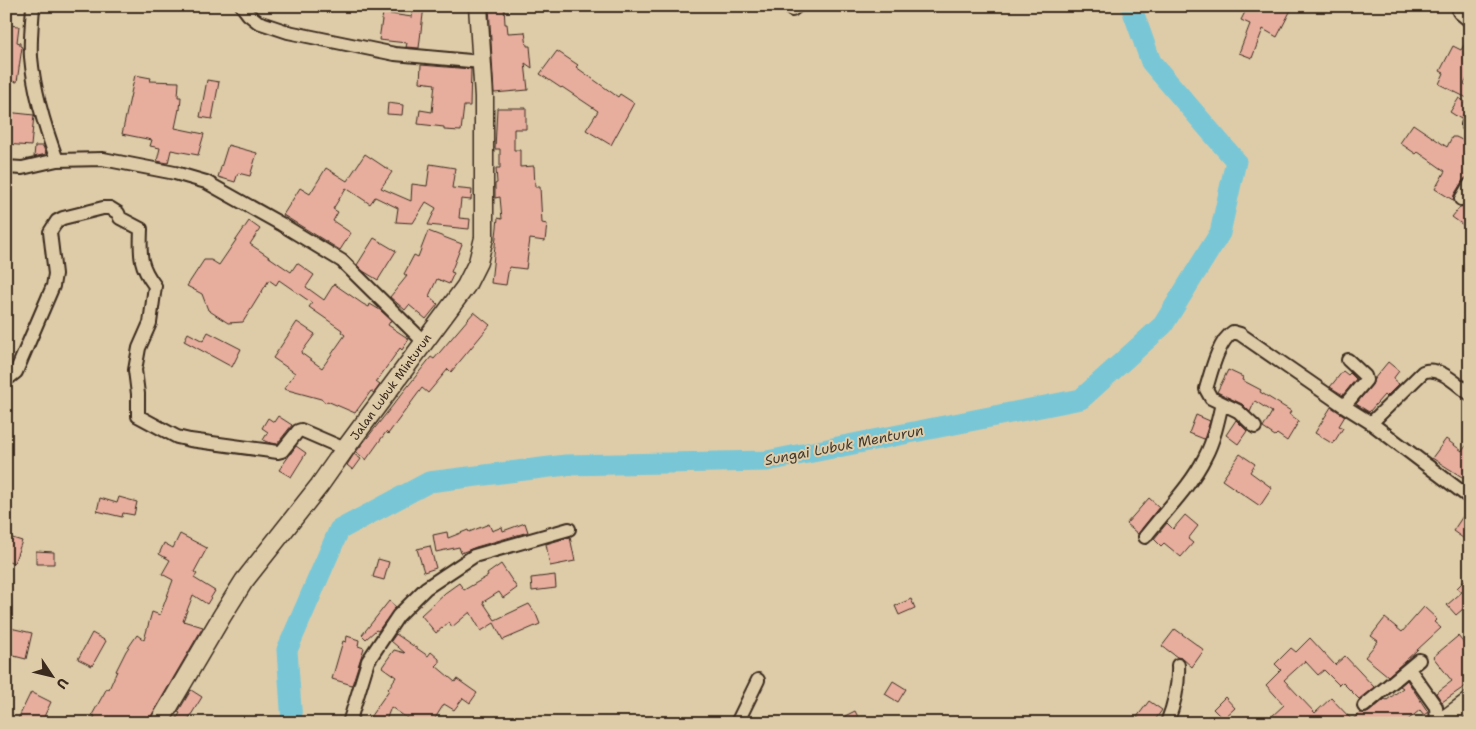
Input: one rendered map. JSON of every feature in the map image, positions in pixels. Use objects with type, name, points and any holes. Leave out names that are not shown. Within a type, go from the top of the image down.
[{"type":"street","points":[[33,6],[32,57],[49,138],[57,160]]},
{"type":"street","points":[[242,6],[258,22],[288,32],[395,54],[480,62]]},
{"type":"street","name":"Jalan Lubuk Minturun","points":[[159,723],[244,581],[319,486],[466,286],[478,262],[484,238],[484,97],[480,62],[478,6]]},
{"type":"street","points":[[1461,6],[1459,12],[1470,21]]},
{"type":"street","points":[[1470,119],[1468,125],[1470,127]]},
{"type":"street","points":[[6,167],[22,168],[57,160],[103,159],[175,173],[206,182],[342,261],[424,342]]},
{"type":"street","points":[[1461,199],[1470,184]]},
{"type":"street","points":[[6,380],[16,372],[53,286],[55,274],[50,232],[52,226],[63,218],[110,208],[115,210],[120,218],[142,229],[140,256],[147,275],[155,286],[150,323],[139,348],[135,370],[138,416],[177,437],[190,440],[278,452],[282,451],[298,431],[304,430],[345,449]]},
{"type":"street","points":[[1256,427],[1238,411],[1211,398],[1206,389],[1216,357],[1228,335],[1233,332],[1240,334],[1370,422],[1470,498]]},
{"type":"street","points":[[1344,406],[1366,380],[1365,376],[1348,360]]},
{"type":"street","points":[[1370,422],[1422,372],[1427,370],[1436,370],[1470,394]]},
{"type":"street","points":[[1145,537],[1192,478],[1205,457],[1217,426],[1222,402]]},
{"type":"street","points":[[349,723],[368,661],[398,616],[426,588],[474,556],[569,529]]},
{"type":"street","points":[[1364,706],[1419,660]]},
{"type":"street","points":[[1167,723],[1179,676],[1178,664]]},
{"type":"street","points":[[1409,669],[1436,707],[1438,723],[1470,701]]},
{"type":"street","points":[[737,723],[758,680]]},
{"type":"building","points":[[414,6],[424,6],[419,48],[406,47],[407,43],[379,40],[383,13],[412,17]]},
{"type":"building","points":[[489,6],[504,6],[505,24],[507,24],[508,33],[525,32],[527,46],[530,46],[532,68],[525,63],[528,90],[494,93]]},
{"type":"building","points":[[1248,6],[1293,6],[1277,37],[1263,29],[1252,58],[1239,53],[1250,24],[1241,20]]},
{"type":"building","points":[[6,25],[19,26],[17,42],[22,47],[17,82],[6,80]]},
{"type":"building","points":[[1470,36],[1470,74],[1464,84],[1470,87],[1467,98],[1439,84],[1444,73],[1440,71],[1453,46],[1461,50]]},
{"type":"building","points":[[557,51],[618,97],[620,94],[634,103],[611,145],[586,130],[598,111],[540,74]]},
{"type":"building","points":[[421,65],[471,69],[470,106],[464,106],[461,131],[444,130],[444,127],[418,124],[420,110],[432,112],[435,84],[420,82]]},
{"type":"building","points":[[135,75],[151,78],[150,81],[179,82],[178,97],[181,97],[180,110],[175,128],[204,134],[198,155],[171,150],[168,163],[157,161],[160,148],[150,146],[152,140],[122,134]]},
{"type":"building","points":[[207,80],[219,82],[212,119],[200,117]]},
{"type":"building","points":[[1459,98],[1470,105],[1470,111],[1464,113],[1461,119],[1450,112]]},
{"type":"building","points":[[388,103],[403,105],[402,115],[387,114]]},
{"type":"building","points":[[497,108],[526,108],[526,129],[514,129],[514,150],[520,150],[520,167],[534,166],[535,187],[540,187],[542,223],[547,224],[545,241],[530,239],[526,269],[509,267],[506,285],[491,283],[498,218],[502,219],[500,197],[495,198],[496,168],[500,168],[500,149],[495,149]]},
{"type":"building","points":[[6,112],[34,115],[31,146],[6,144]]},
{"type":"building","points":[[1413,124],[1447,147],[1452,137],[1470,144],[1470,176],[1463,180],[1453,200],[1435,189],[1445,171],[1418,152],[1416,154],[1400,143]]},
{"type":"building","points":[[228,145],[257,153],[250,176],[238,173],[235,182],[218,177]]},
{"type":"building","points":[[35,146],[43,146],[46,154],[34,157]]},
{"type":"building","points":[[365,154],[392,172],[381,188],[411,201],[412,184],[427,186],[430,164],[455,168],[452,188],[472,190],[471,200],[461,199],[459,218],[470,219],[469,229],[428,225],[436,208],[426,202],[413,223],[396,222],[398,208],[375,197],[370,204],[346,188],[333,209],[338,212],[333,221],[351,233],[340,250],[283,215],[300,188],[310,194],[326,168],[347,181]]},
{"type":"building","points":[[1470,200],[1470,230],[1452,217],[1460,207],[1465,206]]},
{"type":"building","points":[[249,221],[260,229],[250,244],[291,272],[297,263],[314,275],[306,287],[324,300],[334,284],[363,304],[369,307],[370,304],[380,310],[391,320],[388,325],[409,339],[402,350],[400,348],[376,382],[380,385],[374,393],[371,391],[355,413],[327,401],[326,403],[321,399],[284,389],[295,373],[273,358],[297,322],[315,334],[301,353],[322,368],[345,335],[341,332],[342,330],[309,307],[312,303],[279,280],[276,285],[269,280],[243,322],[228,323],[208,310],[202,294],[187,286],[204,260],[211,260],[219,265]]},
{"type":"building","points":[[428,231],[462,244],[451,272],[454,273],[449,284],[437,279],[429,296],[438,304],[426,319],[409,305],[405,310],[390,297],[407,276],[404,274],[414,255],[418,257]]},
{"type":"building","points":[[374,238],[396,251],[378,280],[357,265]]},
{"type":"building","points":[[474,312],[490,325],[451,372],[448,369],[428,393],[422,388],[366,460],[356,452],[431,357],[434,359]]},
{"type":"building","points":[[208,332],[241,349],[232,367],[184,341],[188,333],[203,341]]},
{"type":"building","points":[[1388,362],[1399,371],[1393,379],[1399,384],[1386,397],[1384,395],[1369,412],[1356,404]]},
{"type":"building","points":[[1228,370],[1243,377],[1242,380],[1261,390],[1260,392],[1291,411],[1289,414],[1299,421],[1287,441],[1263,428],[1272,412],[1255,401],[1250,412],[1242,404],[1217,392]]},
{"type":"building","points":[[1343,371],[1348,375],[1350,373],[1356,379],[1343,395],[1330,387]]},
{"type":"building","points":[[1331,407],[1345,416],[1339,426],[1343,428],[1333,444],[1315,433]]},
{"type":"building","points":[[1196,415],[1210,421],[1204,439],[1189,433]]},
{"type":"building","points":[[278,416],[292,425],[277,444],[263,440],[268,432],[262,428],[268,418],[274,422]]},
{"type":"building","points":[[1236,420],[1247,431],[1238,444],[1226,435]]},
{"type":"building","points":[[1446,439],[1462,451],[1470,441],[1470,482],[1432,458]]},
{"type":"building","points":[[296,446],[306,453],[291,477],[279,470]]},
{"type":"building","points":[[354,454],[361,459],[353,470],[347,465]]},
{"type":"building","points":[[1240,454],[1255,464],[1250,472],[1272,488],[1260,506],[1222,480]]},
{"type":"building","points":[[119,497],[137,502],[134,515],[123,513],[122,517],[97,511],[100,498],[117,503]]},
{"type":"building","points":[[1149,498],[1159,507],[1138,534],[1126,524]]},
{"type":"building","points":[[1185,515],[1198,526],[1188,539],[1193,543],[1181,557],[1164,543],[1161,546],[1154,539],[1167,523],[1173,529]]},
{"type":"building","points":[[1463,516],[1470,521],[1470,543],[1453,531]]},
{"type":"building","points":[[525,523],[528,532],[461,553],[459,547],[436,552],[433,535],[447,532],[448,538],[489,524],[492,531],[502,527],[503,531]]},
{"type":"building","points":[[180,534],[207,548],[194,572],[197,574],[194,578],[215,591],[207,604],[193,595],[183,621],[203,627],[148,723],[91,723],[95,716],[92,715],[107,688],[109,689],[126,651],[137,635],[144,640],[152,612],[160,615],[173,580],[162,574],[170,560],[159,554],[164,543],[173,548]]},
{"type":"building","points":[[6,536],[22,541],[14,563],[6,560]]},
{"type":"building","points":[[570,537],[575,561],[550,566],[546,544]]},
{"type":"building","points":[[430,546],[436,568],[424,572],[417,549]]},
{"type":"building","points":[[36,551],[54,552],[54,564],[36,564]]},
{"type":"building","points":[[378,559],[389,562],[384,580],[373,577]]},
{"type":"building","points":[[501,564],[517,588],[503,598],[499,592],[483,602],[495,620],[529,604],[540,624],[503,640],[494,623],[481,631],[470,612],[452,627],[449,622],[436,633],[421,615],[459,583],[464,590],[488,576],[487,574]]},
{"type":"building","points":[[555,575],[556,588],[532,591],[531,578]]},
{"type":"building","points":[[1470,575],[1470,603],[1456,615],[1447,605],[1462,592],[1457,588]]},
{"type":"building","points":[[911,599],[915,608],[899,615],[895,606]]},
{"type":"building","points":[[389,601],[396,607],[378,631],[376,630],[366,639],[362,635]]},
{"type":"building","points":[[1424,607],[1437,619],[1434,622],[1441,628],[1388,676],[1365,657],[1378,641],[1371,636],[1385,618],[1402,632]]},
{"type":"building","points":[[6,627],[32,633],[26,659],[6,654]]},
{"type":"building","points":[[1175,629],[1204,650],[1192,667],[1182,658],[1177,657],[1162,646]]},
{"type":"building","points":[[92,633],[106,641],[92,666],[78,659]]},
{"type":"building","points":[[396,634],[428,656],[431,652],[439,659],[439,663],[436,666],[455,682],[457,679],[477,693],[470,703],[463,698],[454,710],[444,704],[432,723],[414,723],[391,707],[385,723],[374,723],[368,720],[396,677],[382,667],[394,650],[405,653],[391,641]]},
{"type":"building","points":[[347,636],[359,640],[358,646],[364,648],[352,685],[332,679],[343,641],[346,642]]},
{"type":"building","points":[[1458,636],[1470,651],[1470,683],[1442,702],[1436,693],[1452,681],[1433,657]]},
{"type":"building","points":[[1310,638],[1335,665],[1345,656],[1374,687],[1359,699],[1342,682],[1339,685],[1324,670],[1318,675],[1305,661],[1284,680],[1315,713],[1331,698],[1352,720],[1360,713],[1369,712],[1385,699],[1387,700],[1403,688],[1400,686],[1407,680],[1428,712],[1424,715],[1420,710],[1404,723],[1277,723],[1271,717],[1284,705],[1266,685],[1281,670],[1275,664],[1291,648],[1296,652]]},
{"type":"building","points":[[893,681],[906,689],[898,702],[885,694]]},
{"type":"building","points":[[191,690],[202,697],[186,723],[174,723],[180,713],[178,712]]},
{"type":"building","points":[[31,692],[51,702],[41,723],[16,723]]},
{"type":"building","points":[[1225,697],[1235,708],[1223,719],[1213,709]]},
{"type":"building","points":[[1149,701],[1162,710],[1153,723],[1145,723],[1137,717]]},
{"type":"building","points":[[855,711],[861,723],[849,723],[845,716]]},
{"type":"waterway","name":"Sungai Lubuk Menturun","points":[[292,723],[287,650],[339,530],[429,482],[566,465],[767,461],[1081,399],[1163,325],[1220,233],[1236,161],[1151,62],[1131,6]]}]
